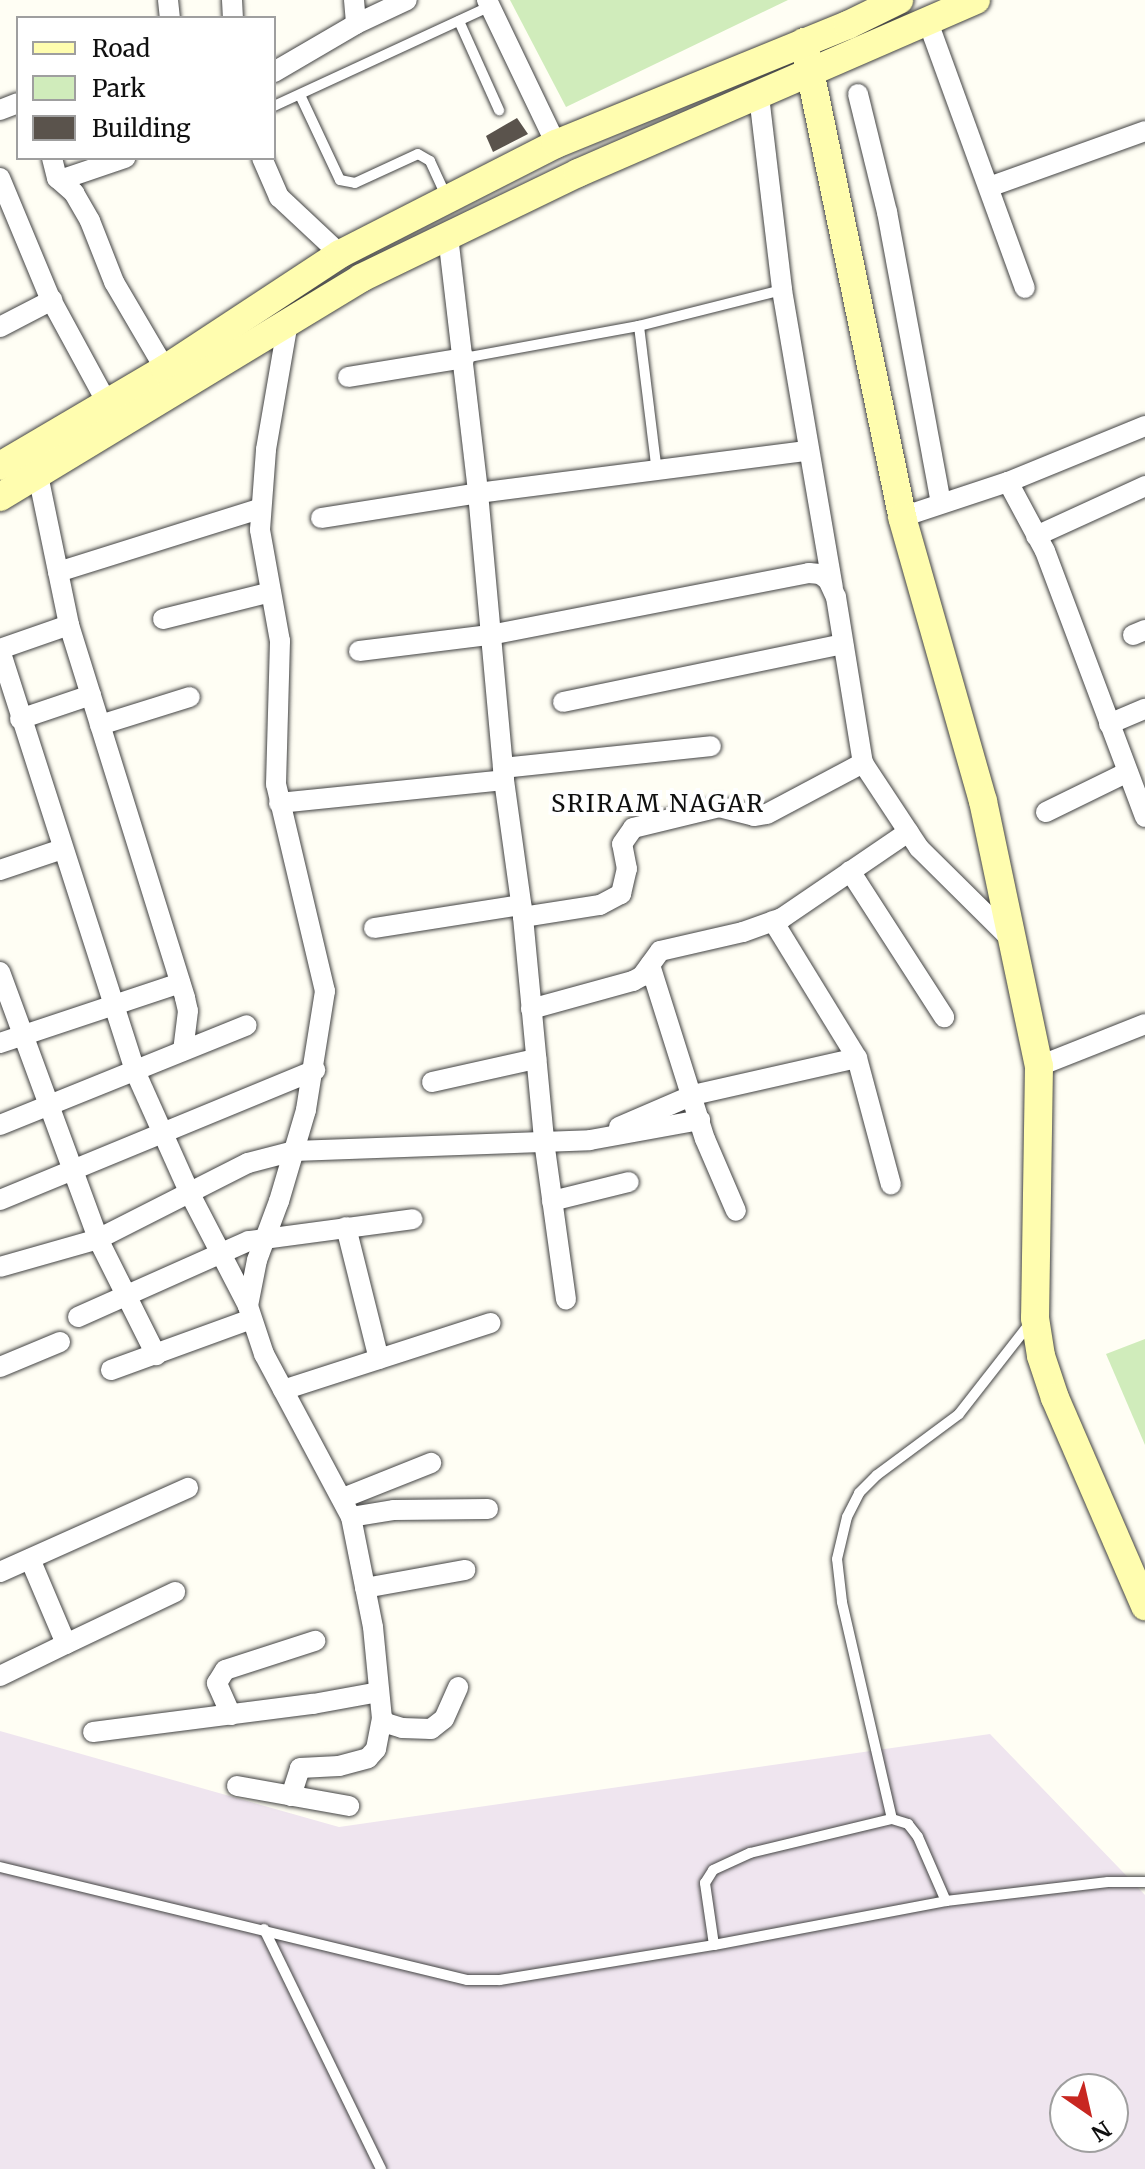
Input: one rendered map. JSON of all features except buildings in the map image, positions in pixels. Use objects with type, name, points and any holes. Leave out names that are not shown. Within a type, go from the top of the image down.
[{"type":"main road","points":[[2,492],[38,475],[271,322],[340,254],[556,144],[899,0]]},
{"type":"main road","points":[[0,466],[165,369],[271,322],[578,173],[976,0]]},
{"type":"main road","points":[[804,42],[902,517],[983,801],[1039,1066],[1035,1318],[1041,1356],[1055,1398],[1145,1606]]},
{"type":"street","points":[[354,0],[356,24]]},
{"type":"street","points":[[276,71],[356,24],[407,0]]},
{"type":"street","points":[[488,3],[556,144]]},
{"type":"street","points":[[928,22],[1025,288]]},
{"type":"street","points":[[858,94],[887,212],[941,502]]},
{"type":"street","points":[[759,96],[782,290],[863,763],[919,848],[1013,941]]},
{"type":"street","points":[[989,187],[1145,131]]},
{"type":"street","points":[[53,160],[60,180],[74,193],[90,221],[114,282],[165,369]]},
{"type":"street","points":[[60,180],[119,160]]},
{"type":"street","points":[[263,160],[279,197],[340,254]]},
{"type":"street","points":[[0,178],[52,300],[107,403]]},
{"type":"street","points":[[448,236],[478,493],[503,774],[522,911],[544,1141],[566,1299]]},
{"type":"street","points":[[0,327],[52,300]]},
{"type":"street","points":[[249,1312],[257,1260],[294,1151],[315,1070],[325,991],[316,942],[279,803],[274,768],[281,661],[259,509],[271,322]]},
{"type":"street","points":[[348,377],[464,358]]},
{"type":"street","points":[[902,517],[1008,482],[1145,426]]},
{"type":"street","points":[[321,518],[478,493],[808,451]]},
{"type":"street","points":[[38,475],[69,625],[188,1011],[183,1051]]},
{"type":"street","points":[[1008,482],[1036,536],[1145,817]]},
{"type":"street","points":[[1036,536],[1145,486]]},
{"type":"street","points":[[58,572],[259,509]]},
{"type":"street","points":[[359,651],[490,635],[809,573],[820,574],[833,588]]},
{"type":"street","points":[[163,619],[271,592]]},
{"type":"street","points":[[69,625],[0,649],[4,683],[20,719],[135,1071],[283,1390],[347,1508],[365,1588],[382,1718],[376,1749],[368,1758],[339,1766],[300,1768],[291,1796]]},
{"type":"street","points":[[563,702],[843,644]]},
{"type":"street","points":[[20,719],[91,695]]},
{"type":"street","points":[[100,725],[190,697]]},
{"type":"street","points":[[1109,724],[1145,709]]},
{"type":"street","points":[[279,803],[711,746]]},
{"type":"street","points":[[374,928],[600,905],[621,894],[627,869],[622,844],[633,828],[719,807],[754,816],[767,814],[863,763]]},
{"type":"street","points":[[1046,812],[1128,772]]},
{"type":"street","points":[[531,1009],[633,981],[660,951],[743,932],[773,921],[908,832]]},
{"type":"street","points":[[0,870],[62,849]]},
{"type":"street","points":[[850,871],[944,1017]]},
{"type":"street","points":[[773,921],[857,1058],[891,1185]]},
{"type":"street","points":[[650,965],[700,1120],[736,1211]]},
{"type":"street","points":[[0,972],[98,1239],[156,1355]]},
{"type":"street","points":[[0,1043],[180,983]]},
{"type":"street","points":[[1039,1066],[1145,1024]]},
{"type":"street","points":[[0,1125],[247,1025]]},
{"type":"street","points":[[590,1140],[693,1095],[857,1058]]},
{"type":"street","points":[[432,1082],[536,1059]]},
{"type":"street","points":[[0,1200],[315,1070]]},
{"type":"street","points":[[0,1267],[98,1239],[248,1163],[294,1151],[417,1149],[590,1140],[700,1120]]},
{"type":"street","points":[[552,1201],[629,1182]]},
{"type":"street","points":[[78,1317],[266,1236],[413,1219]]},
{"type":"street","points":[[346,1227],[379,1359]]},
{"type":"street","points":[[111,1370],[156,1355],[249,1312]]},
{"type":"street","points":[[283,1390],[490,1323]]},
{"type":"street","points":[[0,1367],[60,1342]]},
{"type":"street","points":[[347,1508],[431,1463]]},
{"type":"street","points":[[0,1572],[188,1488]]},
{"type":"street","points":[[347,1508],[488,1509]]},
{"type":"street","points":[[30,1559],[66,1644]]},
{"type":"street","points":[[365,1588],[465,1570]]},
{"type":"street","points":[[0,1676],[175,1592]]},
{"type":"street","points":[[231,1715],[217,1683],[225,1670],[315,1641]]},
{"type":"street","points":[[382,1718],[386,1723],[402,1728],[431,1729],[444,1719],[458,1687]]},
{"type":"street","points":[[93,1732],[379,1692]]},
{"type":"street","points":[[237,1786],[349,1806]]},
{"type":"lane","points":[[276,105],[459,21],[488,3]]},
{"type":"lane","points":[[459,21],[499,110]]},
{"type":"lane","points":[[300,95],[340,180],[355,183],[418,154],[430,161],[448,199]]},
{"type":"lane","points":[[464,358],[639,326],[782,290]]},
{"type":"lane","points":[[639,326],[657,472]]},
{"type":"lane","points":[[892,1819],[842,1602],[837,1559],[847,1517],[859,1493],[877,1475],[959,1414],[1035,1318]]},
{"type":"lane","points":[[714,1945],[705,1883],[713,1870],[750,1853],[892,1819],[908,1824],[918,1837],[946,1901]]},
{"type":"lane","points":[[0,1867],[467,1980],[500,1980],[714,1945],[946,1901],[1108,1882],[1145,1882]]},
{"type":"lane","points":[[264,1929],[381,2169]]},
{"type":"shaded area","points":[[0,1731],[339,1827],[990,1734],[1145,1895],[1145,2169],[0,2169]]},
{"type":"green space","points":[[510,0],[788,0],[566,107]]},
{"type":"green space","points":[[1145,1339],[1145,1445],[1106,1354]]},
{"type":"district","name":"SRIRAM NAGAR","points":[[658,804]]}]
